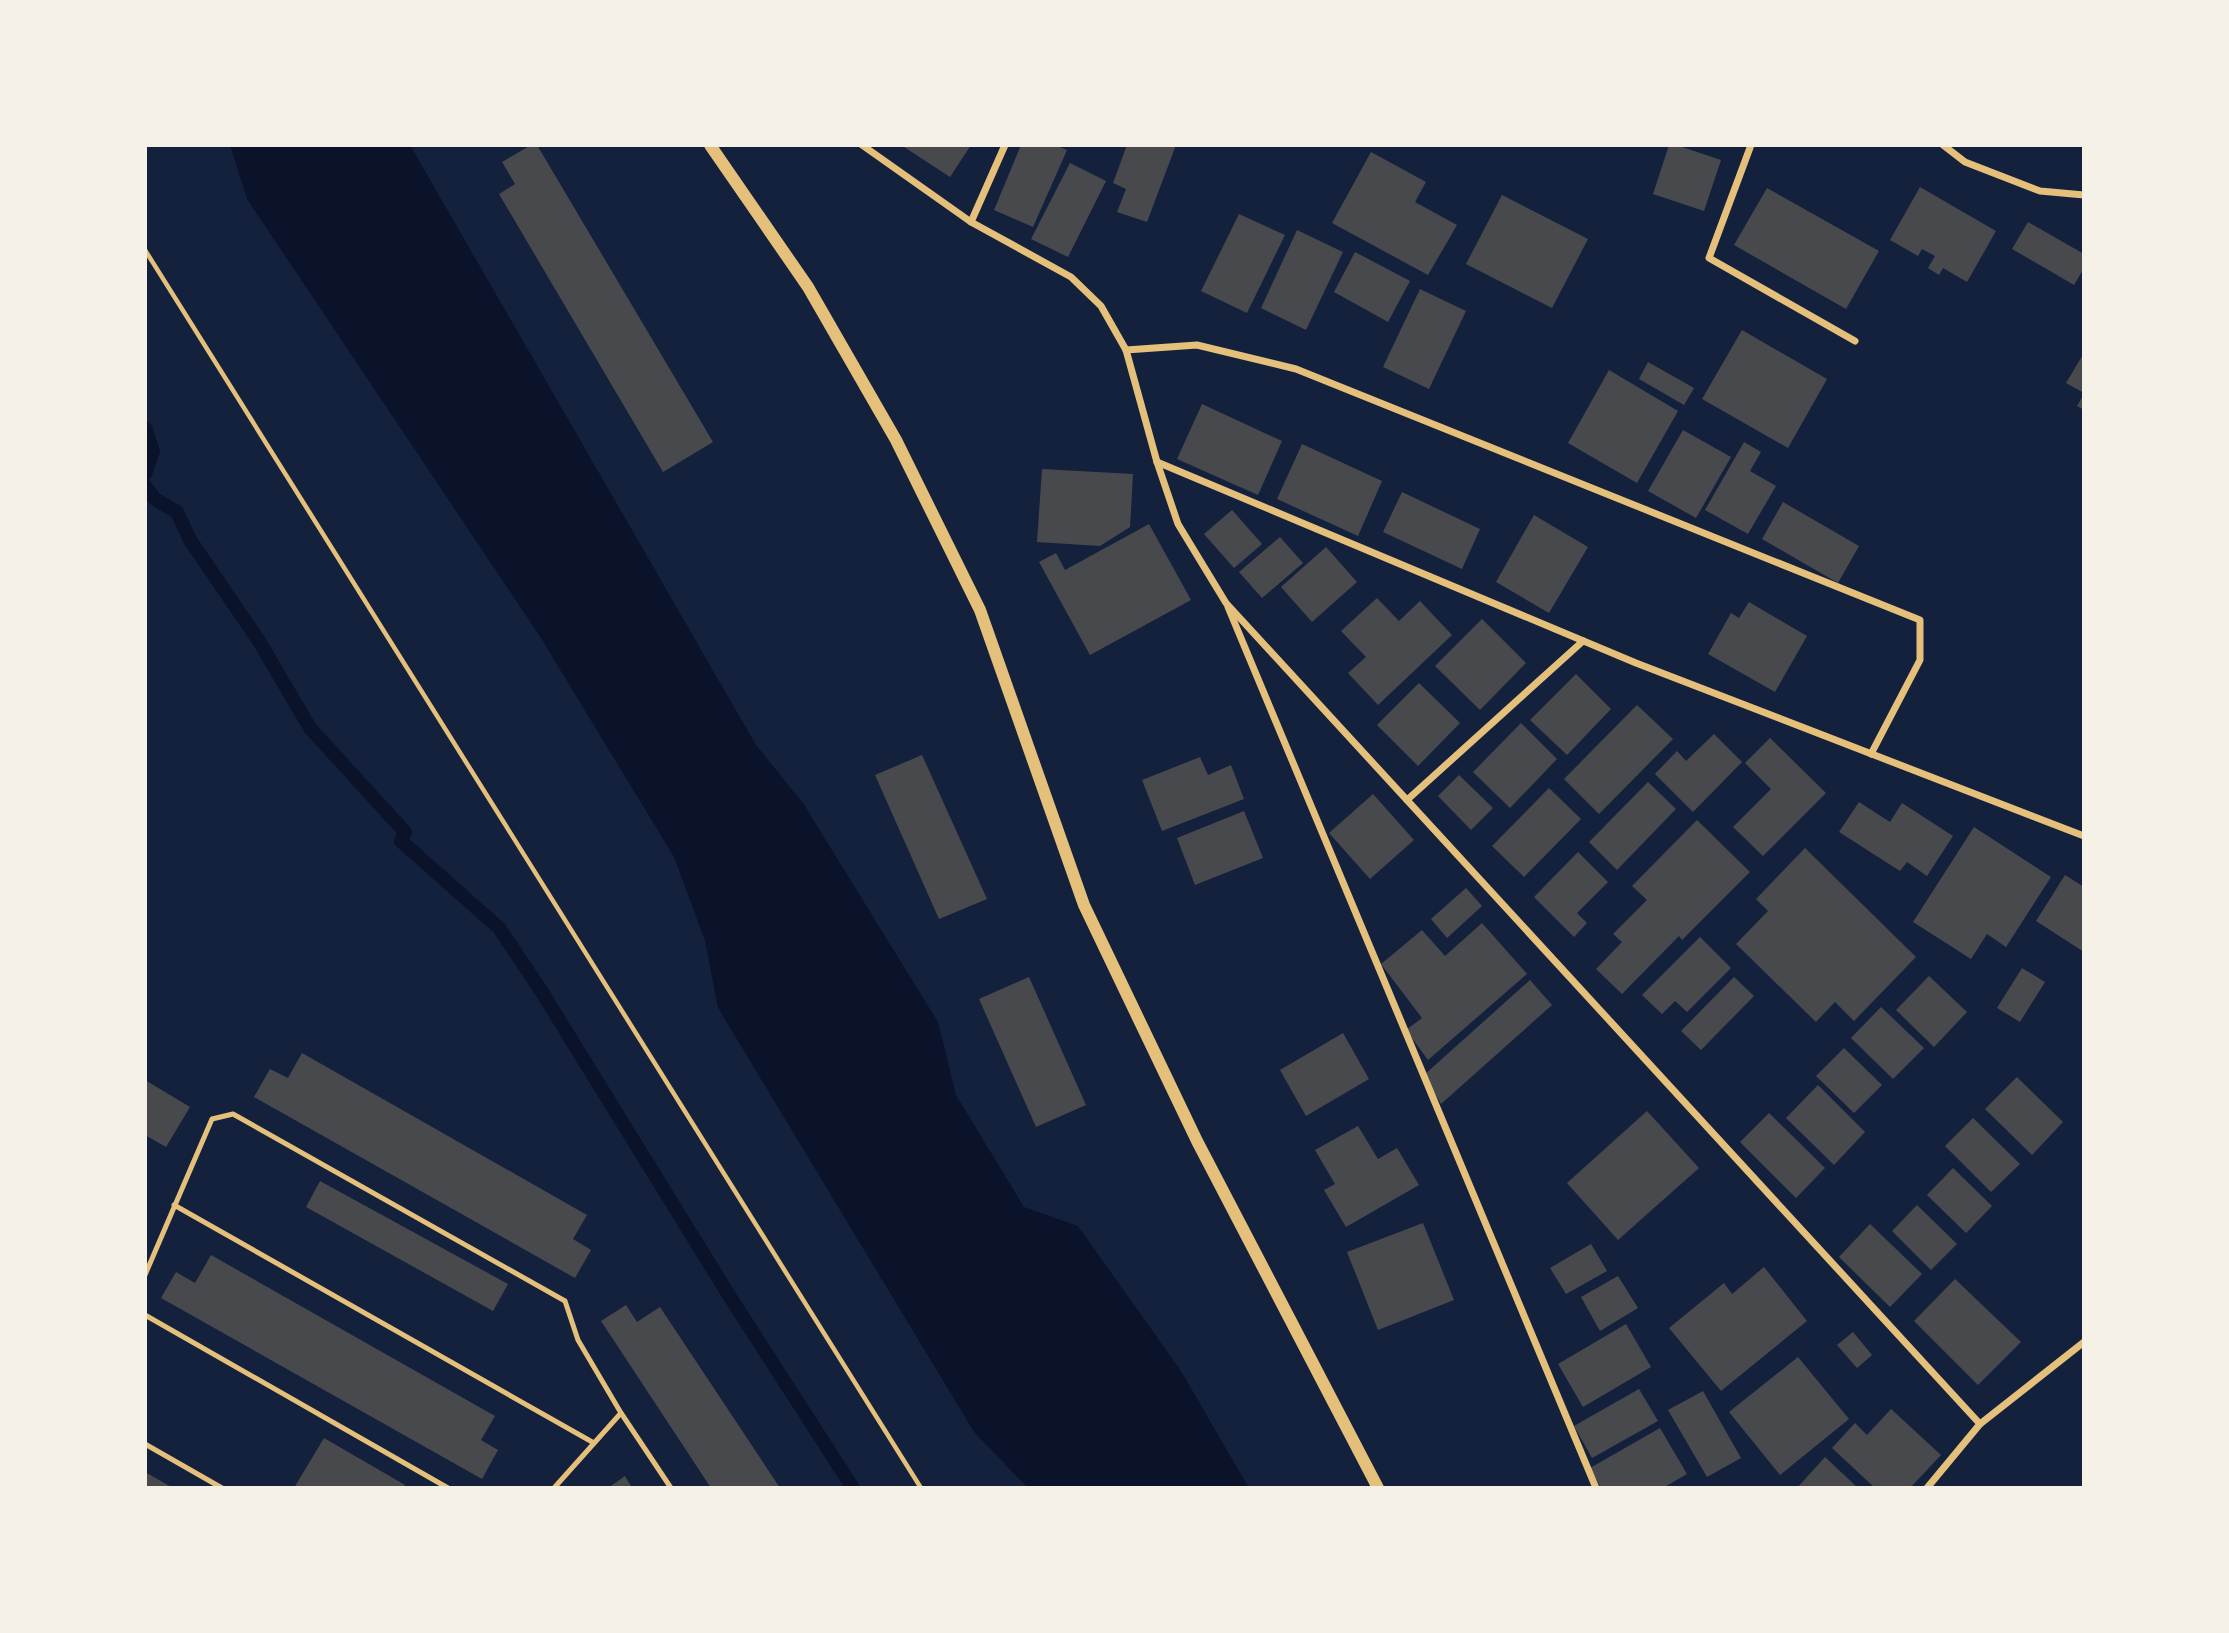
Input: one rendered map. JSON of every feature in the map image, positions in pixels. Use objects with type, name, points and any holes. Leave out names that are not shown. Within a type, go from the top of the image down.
[{"type":"street","points":[[710,145],[808,287],[896,440],[980,610],[1084,905],[1197,1141],[1378,1488]]},
{"type":"street","points":[[862,145],[971,222],[1070,277],[1101,306],[1126,350],[1157,462],[1178,524],[1226,603],[1596,1488]]},
{"type":"street","points":[[971,222],[1005,145]]},
{"type":"street","points":[[1751,145],[1709,258],[1855,341]]},
{"type":"street","points":[[1943,145],[1965,162],[2040,191],[2084,195]]},
{"type":"street","points":[[1126,350],[1197,345],[1296,369],[1920,620],[1920,660],[1871,754]]},
{"type":"street","points":[[1157,462],[1583,641],[2084,836]]},
{"type":"street","points":[[1226,603],[1980,1424]]},
{"type":"street","points":[[1407,800],[1583,641]]},
{"type":"street","points":[[1927,1488],[1980,1424],[2084,1342]]},
{"type":"lane","points":[[145,1275],[212,1119],[233,1114],[565,1301],[578,1340],[621,1413],[671,1488]]},
{"type":"lane","points":[[174,1205],[594,1443]]},
{"type":"lane","points":[[145,1315],[448,1488]]},
{"type":"lane","points":[[554,1488],[621,1413]]},
{"type":"lane","points":[[145,1444],[222,1488]]},
{"type":"path","points":[[145,250],[920,1488]]},
{"type":"water","points":[[230,145],[410,145],[756,745],[803,803],[938,1022],[956,1095],[1024,1207],[1078,1226],[1181,1371],[1249,1488],[1028,1488],[974,1432],[718,1008],[705,941],[674,857],[539,635],[247,199]]},
{"type":"building","points":[[531,145],[537,145],[713,442],[663,472],[499,194],[515,184],[502,162]]},
{"type":"building","points":[[901,145],[971,145],[950,177]]},
{"type":"building","points":[[1021,145],[1055,145],[1067,150],[1033,227],[994,210]]},
{"type":"building","points":[[1127,145],[1176,145],[1147,222],[1117,212],[1126,189],[1113,183]]},
{"type":"building","points":[[1669,145],[1721,160],[1704,211],[1653,194]]},
{"type":"building","points":[[1371,152],[1426,182],[1415,202],[1457,225],[1428,275],[1332,223]]},
{"type":"building","points":[[1070,163],[1106,181],[1068,257],[1031,239]]},
{"type":"building","points":[[1920,187],[1996,231],[1967,282],[1943,268],[1939,275],[1928,268],[1935,256],[1922,249],[1918,256],[1890,240]]},
{"type":"building","points":[[1767,188],[1879,251],[1846,309],[1734,245]]},
{"type":"building","points":[[1502,195],[1588,239],[1552,308],[1466,264]]},
{"type":"building","points":[[1239,214],[1285,235],[1247,313],[1201,291]]},
{"type":"building","points":[[2028,222],[2084,254],[2084,268],[2074,285],[2012,249]]},
{"type":"building","points":[[1297,230],[1343,252],[1306,330],[1261,308]]},
{"type":"building","points":[[1355,252],[1410,281],[1388,322],[1334,292]]},
{"type":"building","points":[[1420,289],[1466,311],[1429,389],[1383,367]]},
{"type":"building","points":[[1742,330],[1827,379],[1788,448],[1702,399]]},
{"type":"building","points":[[2084,353],[2084,393],[2066,383]]},
{"type":"building","points":[[1648,362],[1694,388],[1684,405],[1639,379]]},
{"type":"building","points":[[1609,370],[1678,411],[1637,483],[1568,443]]},
{"type":"building","points":[[2084,394],[2084,410],[2077,406]]},
{"type":"building","points":[[1202,404],[1282,441],[1258,495],[1177,459]]},
{"type":"building","points":[[1683,430],[1731,457],[1696,518],[1648,491]]},
{"type":"building","points":[[1744,442],[1761,452],[1750,471],[1776,486],[1748,534],[1705,510]]},
{"type":"building","points":[[1302,444],[1382,481],[1358,536],[1277,499]]},
{"type":"building","points":[[1042,469],[1133,474],[1130,527],[1100,546],[1037,542]]},
{"type":"building","points":[[1402,492],[1480,529],[1462,569],[1383,532]]},
{"type":"building","points":[[1783,502],[1859,546],[1838,583],[1762,539]]},
{"type":"building","points":[[1232,510],[1262,544],[1234,568],[1204,534]]},
{"type":"building","points":[[1534,515],[1588,547],[1549,613],[1496,582]]},
{"type":"building","points":[[1149,524],[1191,600],[1090,655],[1039,562],[1056,553],[1065,570]]},
{"type":"building","points":[[1280,537],[1303,563],[1262,598],[1239,572]]},
{"type":"building","points":[[1326,547],[1357,582],[1312,622],[1281,587]]},
{"type":"building","points":[[1377,598],[1399,621],[1420,601],[1452,635],[1378,705],[1348,673],[1366,657],[1341,631]]},
{"type":"building","points":[[1749,602],[1807,636],[1775,692],[1708,654],[1731,613],[1739,618]]},
{"type":"building","points":[[1482,619],[1526,663],[1480,710],[1435,666]]},
{"type":"building","points":[[1576,674],[1611,709],[1567,755],[1530,720]]},
{"type":"building","points":[[1419,683],[1460,723],[1418,766],[1377,725]]},
{"type":"building","points":[[1637,705],[1673,739],[1599,814],[1564,779]]},
{"type":"building","points":[[1521,723],[1557,759],[1510,808],[1473,772]]},
{"type":"building","points":[[1714,734],[1742,762],[1693,812],[1655,774],[1677,751],[1686,761]]},
{"type":"building","points":[[1770,738],[1826,793],[1763,856],[1733,827],[1771,789],[1745,763]]},
{"type":"building","points":[[922,755],[987,899],[939,919],[875,775]]},
{"type":"building","points":[[1200,757],[1208,775],[1231,765],[1244,799],[1162,831],[1142,780]]},
{"type":"building","points":[[1459,775],[1493,808],[1471,830],[1438,796]]},
{"type":"building","points":[[1648,782],[1676,809],[1617,870],[1589,842]]},
{"type":"building","points":[[1549,788],[1581,819],[1524,877],[1492,846]]},
{"type":"building","points":[[1373,794],[1414,840],[1370,879],[1329,833]]},
{"type":"building","points":[[1859,802],[1890,822],[1902,803],[1953,836],[1927,876],[1907,862],[1900,871],[1839,832]]},
{"type":"building","points":[[1244,811],[1263,858],[1195,885],[1177,838]]},
{"type":"building","points":[[1697,820],[1750,872],[1682,940],[1679,936],[1622,994],[1596,969],[1622,942],[1613,934],[1647,900],[1632,886]]},
{"type":"building","points":[[1974,827],[2051,877],[2006,947],[1987,934],[1971,959],[1913,922]]},
{"type":"building","points":[[1805,848],[1916,957],[1854,1021],[1835,1002],[1816,1022],[1736,944],[1768,911],[1756,899]]},
{"type":"building","points":[[1578,852],[1608,882],[1577,913],[1587,923],[1574,937],[1534,897]]},
{"type":"building","points":[[2065,875],[2084,887],[2084,952],[2036,921]]},
{"type":"building","points":[[1466,888],[1482,906],[1447,938],[1431,919]]},
{"type":"building","points":[[1482,923],[1527,974],[1428,1060],[1406,1030],[1422,1018],[1381,964],[1422,930],[1445,956]]},
{"type":"building","points":[[1700,937],[1731,968],[1687,1012],[1675,1001],[1662,1014],[1642,995]]},
{"type":"building","points":[[2022,968],[2045,982],[2020,1022],[1997,1008]]},
{"type":"building","points":[[1929,976],[1967,1012],[1934,1047],[1896,1010]]},
{"type":"building","points":[[1029,977],[1086,1105],[1036,1127],[979,999]]},
{"type":"building","points":[[1734,977],[1754,996],[1701,1050],[1681,1031]]},
{"type":"building","points":[[1530,980],[1552,1005],[1441,1104],[1424,1075]]},
{"type":"building","points":[[1881,1007],[1924,1048],[1893,1079],[1851,1038]]},
{"type":"building","points":[[1343,1033],[1369,1079],[1306,1116],[1280,1070]]},
{"type":"building","points":[[1844,1048],[1882,1085],[1854,1113],[1816,1076]]},
{"type":"building","points":[[302,1053],[587,1215],[573,1239],[591,1250],[575,1278],[254,1097],[270,1069],[288,1078]]},
{"type":"building","points":[[2017,1077],[2063,1122],[2032,1155],[1985,1109]]},
{"type":"building","points":[[145,1080],[190,1107],[166,1147],[145,1135]]},
{"type":"building","points":[[1818,1085],[1865,1132],[1834,1165],[1786,1118]]},
{"type":"building","points":[[1647,1111],[1699,1168],[1618,1240],[1567,1183]]},
{"type":"building","points":[[1769,1113],[1825,1168],[1796,1198],[1740,1142]]},
{"type":"building","points":[[1973,1118],[2020,1164],[1991,1192],[1945,1146]]},
{"type":"building","points":[[1358,1126],[1378,1159],[1397,1148],[1419,1185],[1346,1227],[1324,1190],[1335,1184],[1315,1150]]},
{"type":"building","points":[[1953,1168],[1992,1206],[1966,1233],[1927,1195]]},
{"type":"building","points":[[320,1181],[508,1284],[493,1311],[306,1207]]},
{"type":"building","points":[[1917,1205],[1957,1244],[1931,1270],[1892,1231]]},
{"type":"building","points":[[1423,1223],[1454,1300],[1378,1330],[1347,1252]]},
{"type":"building","points":[[1870,1224],[1922,1274],[1890,1307],[1839,1257]]},
{"type":"building","points":[[1591,1244],[1607,1271],[1566,1294],[1550,1268]]},
{"type":"building","points":[[211,1255],[495,1416],[481,1440],[498,1450],[482,1479],[161,1298],[176,1272],[195,1283]]},
{"type":"building","points":[[1764,1267],[1807,1321],[1721,1391],[1669,1328],[1724,1283],[1732,1294]]},
{"type":"building","points":[[1618,1276],[1638,1308],[1600,1331],[1581,1297]]},
{"type":"building","points":[[1955,1279],[2021,1342],[1978,1385],[1914,1321]]},
{"type":"building","points":[[626,1305],[637,1322],[660,1307],[780,1488],[711,1488],[601,1321]]},
{"type":"building","points":[[1626,1324],[1651,1367],[1583,1407],[1558,1364]]},
{"type":"building","points":[[1853,1332],[1872,1355],[1857,1368],[1837,1345]]},
{"type":"building","points":[[1798,1357],[1849,1419],[1780,1475],[1729,1412]]},
{"type":"building","points":[[1639,1389],[1658,1421],[1592,1458],[1574,1426]]},
{"type":"building","points":[[1703,1391],[1741,1458],[1707,1477],[1668,1410]]},
{"type":"building","points":[[1891,1409],[1941,1455],[1910,1488],[1875,1488],[1832,1448],[1855,1423],[1867,1435]]},
{"type":"building","points":[[1660,1428],[1687,1474],[1663,1488],[1601,1488],[1590,1468]]},
{"type":"building","points":[[324,1438],[405,1485],[403,1488],[294,1488]]},
{"type":"building","points":[[1825,1457],[1858,1488],[1797,1488]]},
{"type":"building","points":[[145,1472],[173,1488],[145,1488]]},
{"type":"building","points":[[625,1476],[632,1488],[608,1488]]},
{"type":"waterway","points":[[145,428],[153,451],[145,474]]},
{"type":"waterway","points":[[145,486],[155,499],[177,512],[190,540],[259,641],[310,728],[405,832],[401,841],[499,928],[853,1488]]}]
